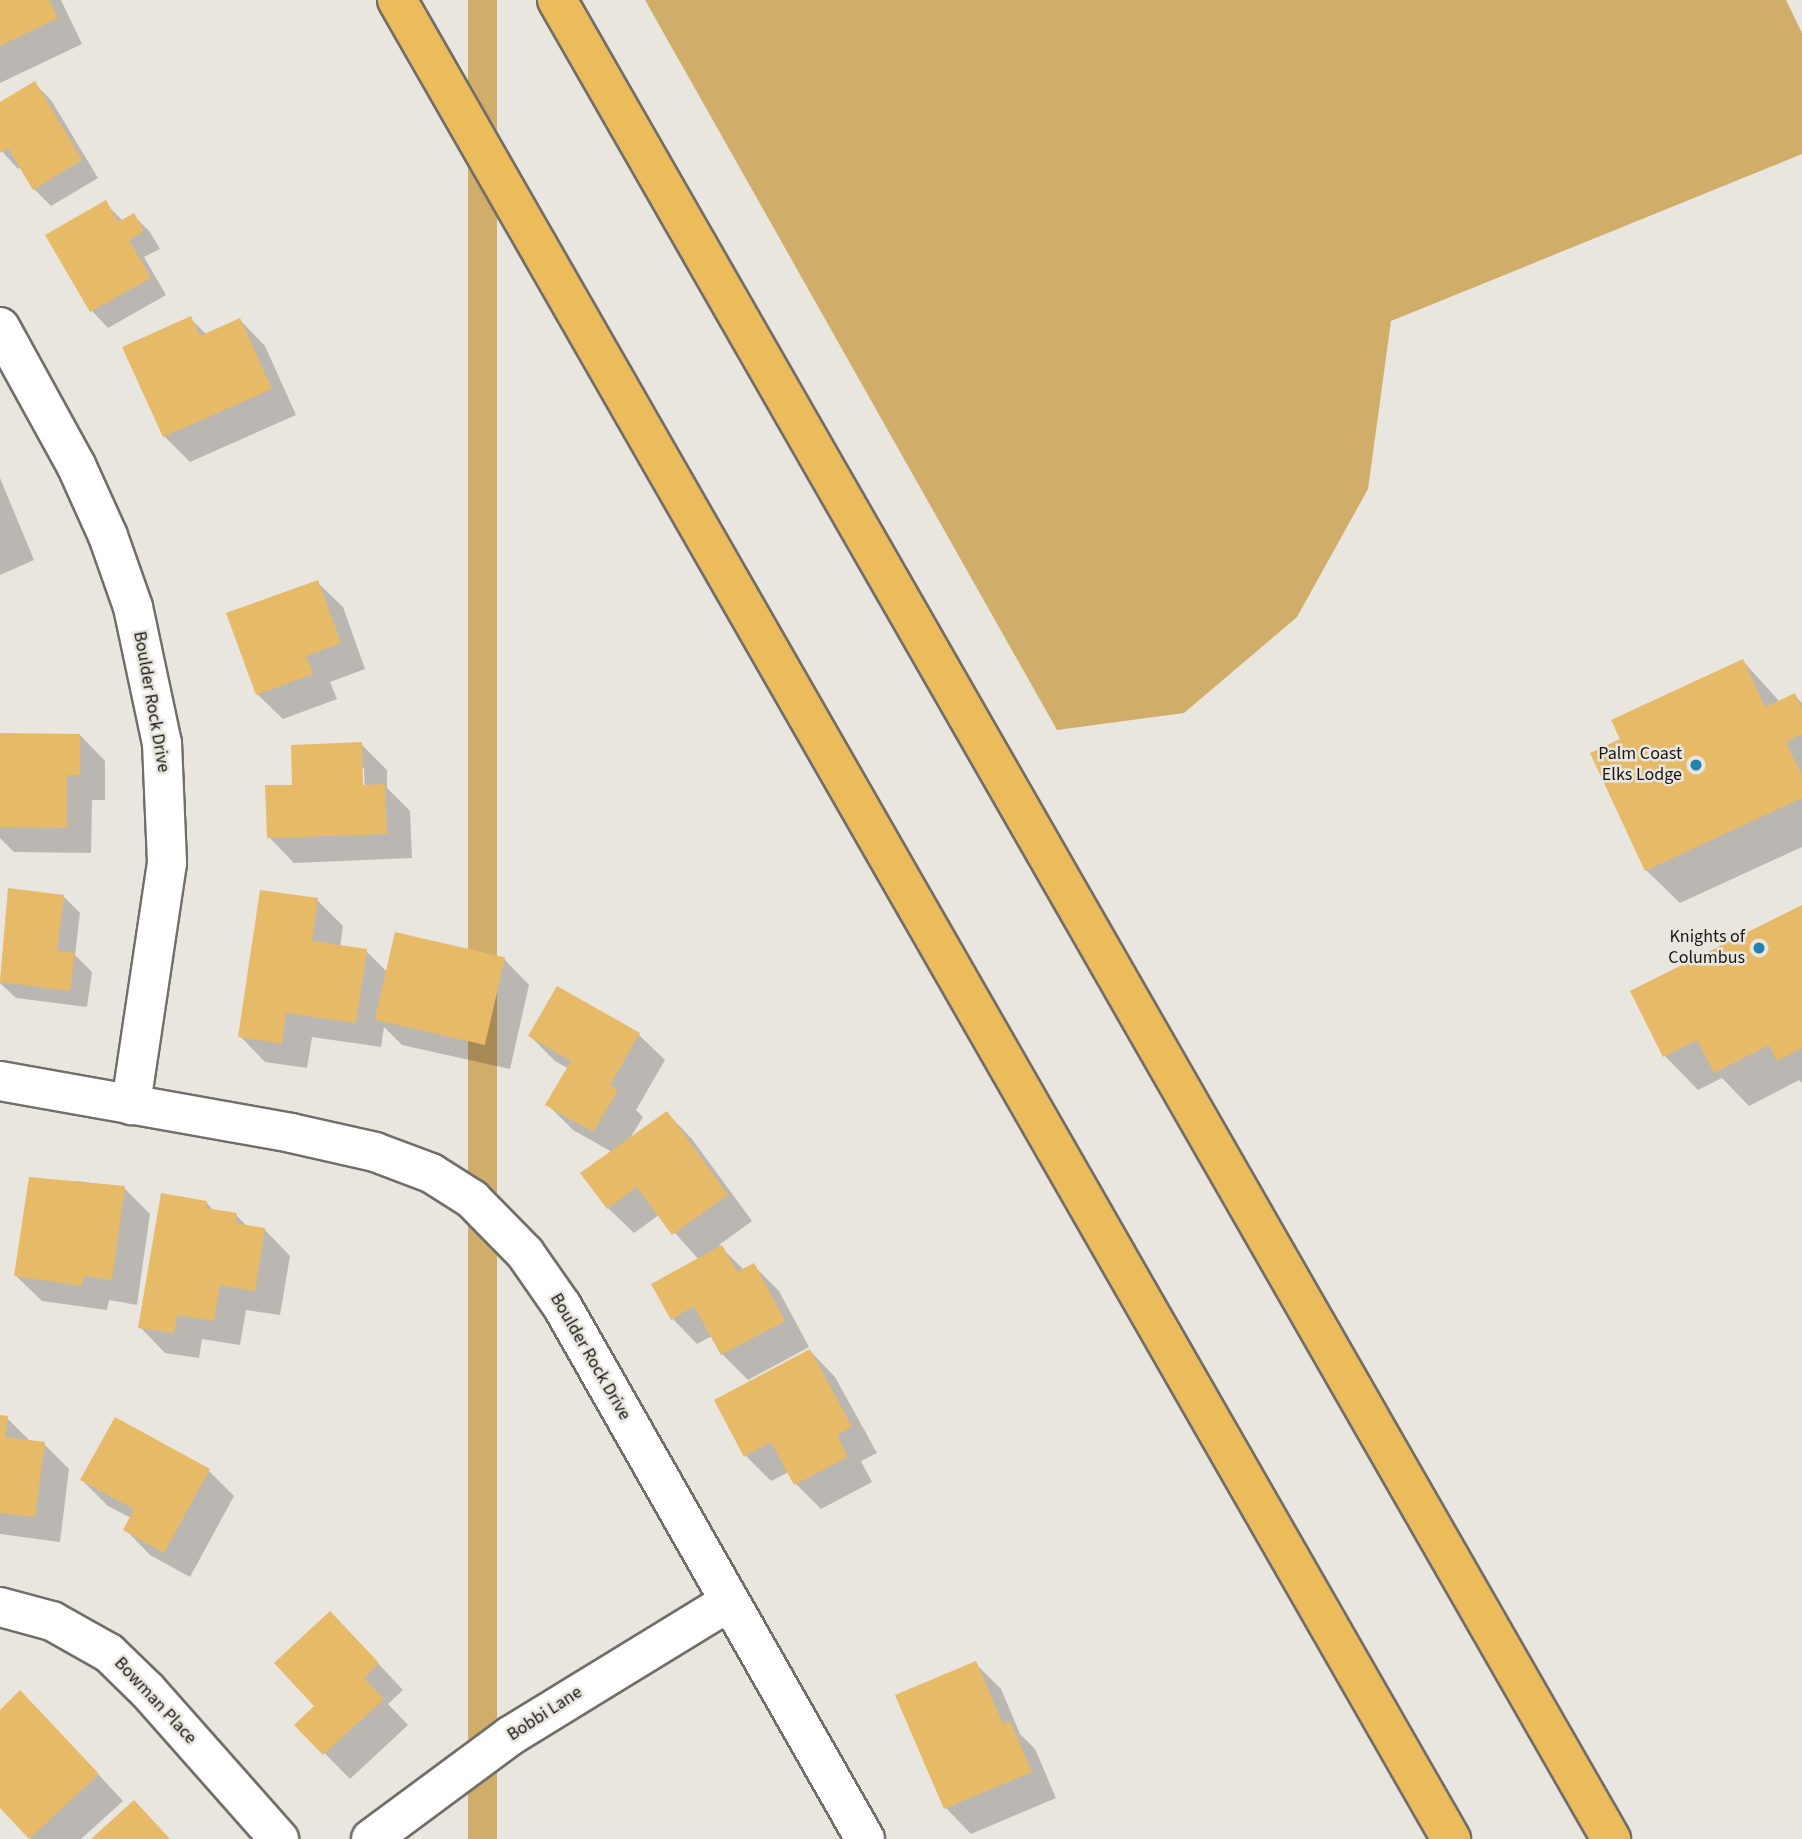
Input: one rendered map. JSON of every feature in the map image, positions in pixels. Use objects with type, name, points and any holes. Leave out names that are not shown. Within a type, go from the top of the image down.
[{"type":"highway","points":[[397,0],[1451,1839]]},
{"type":"highway","points":[[557,0],[1611,1839]]},
{"type":"street","name":"Boulder Rock Drive","points":[[0,327],[76,465],[108,536],[133,607],[162,743],[167,863],[131,1105]]},
{"type":"street","name":"Boulder Rock Drive","points":[[0,1081],[291,1133],[375,1152],[431,1173],[472,1199],[525,1253],[562,1306],[865,1839]]},
{"type":"street","name":"Bobbi Lane","points":[[371,1839],[509,1736],[729,1602]]},
{"type":"street","name":"Bowman Place","points":[[0,1607],[52,1621],[109,1653],[148,1691],[279,1839]]},
{"type":"shaded area","points":[[468,0],[497,0],[497,1839],[468,1839]]},
{"type":"shaded area","points":[[645,0],[1786,0],[1802,33],[1802,154],[1391,321],[1368,489],[1297,617],[1184,713],[1057,730]]},
{"type":"building","points":[[0,0],[49,0],[58,18],[0,46]]},
{"type":"building","points":[[35,81],[82,160],[33,190],[8,148],[0,153],[0,102]]},
{"type":"building","points":[[106,200],[118,222],[134,213],[144,231],[129,240],[151,278],[90,312],[45,235]]},
{"type":"building","points":[[191,316],[200,336],[240,318],[272,389],[163,437],[122,347]]},
{"type":"building","points":[[318,580],[341,643],[306,656],[313,674],[256,695],[226,613]]},
{"type":"building","name":"Palm Coast Elks Lodge","points":[[1743,659],[1765,707],[1795,693],[1802,709],[1802,734],[1786,742],[1802,776],[1802,798],[1645,871],[1590,753],[1620,739],[1611,720]]},
{"type":"building","points":[[0,733],[80,734],[80,775],[67,775],[67,828],[0,827]]},
{"type":"building","points":[[362,742],[363,785],[385,784],[387,834],[267,838],[265,785],[292,785],[291,745]]},
{"type":"building","points":[[8,888],[64,895],[57,951],[75,953],[70,991],[0,982]]},
{"type":"building","points":[[260,890],[318,898],[312,941],[367,949],[356,1023],[286,1013],[282,1044],[238,1037]]},
{"type":"building","name":"Knights of Columbus","points":[[1802,905],[1802,1048],[1777,1061],[1769,1045],[1714,1073],[1697,1040],[1663,1057],[1630,991]]},
{"type":"building","points":[[395,932],[505,957],[485,1045],[375,1020]]},
{"type":"building","points":[[557,986],[640,1033],[610,1085],[618,1090],[593,1132],[545,1105],[571,1061],[528,1036]]},
{"type":"building","points":[[667,1111],[728,1195],[672,1235],[637,1187],[607,1209],[580,1173]]},
{"type":"building","points":[[29,1177],[125,1186],[112,1280],[84,1276],[82,1286],[14,1276]]},
{"type":"building","points":[[161,1193],[207,1201],[206,1208],[237,1213],[235,1223],[265,1228],[255,1291],[220,1285],[214,1321],[177,1315],[174,1333],[138,1328]]},
{"type":"building","points":[[722,1245],[737,1272],[754,1263],[785,1321],[721,1355],[694,1306],[671,1320],[651,1284]]},
{"type":"building","points":[[810,1349],[852,1427],[837,1435],[848,1457],[794,1485],[771,1442],[744,1457],[714,1400]]},
{"type":"building","points":[[0,1415],[8,1416],[5,1437],[45,1442],[35,1517],[0,1513]]},
{"type":"building","points":[[115,1417],[210,1469],[164,1553],[123,1530],[134,1509],[80,1480]]},
{"type":"building","points":[[330,1611],[379,1663],[364,1678],[384,1699],[323,1755],[294,1725],[314,1706],[274,1663]]},
{"type":"building","points":[[976,1661],[1003,1724],[1010,1721],[1032,1772],[944,1809],[895,1695]]},
{"type":"building","points":[[20,1690],[99,1774],[29,1839],[0,1808],[0,1710]]},
{"type":"building","points":[[134,1800],[170,1839],[91,1839]]},
{"type":"place","name":"Palm Coast Elks Lodge","points":[[1696,765]]},
{"type":"place","name":"Knights of Columbus","points":[[1759,948]]}]
